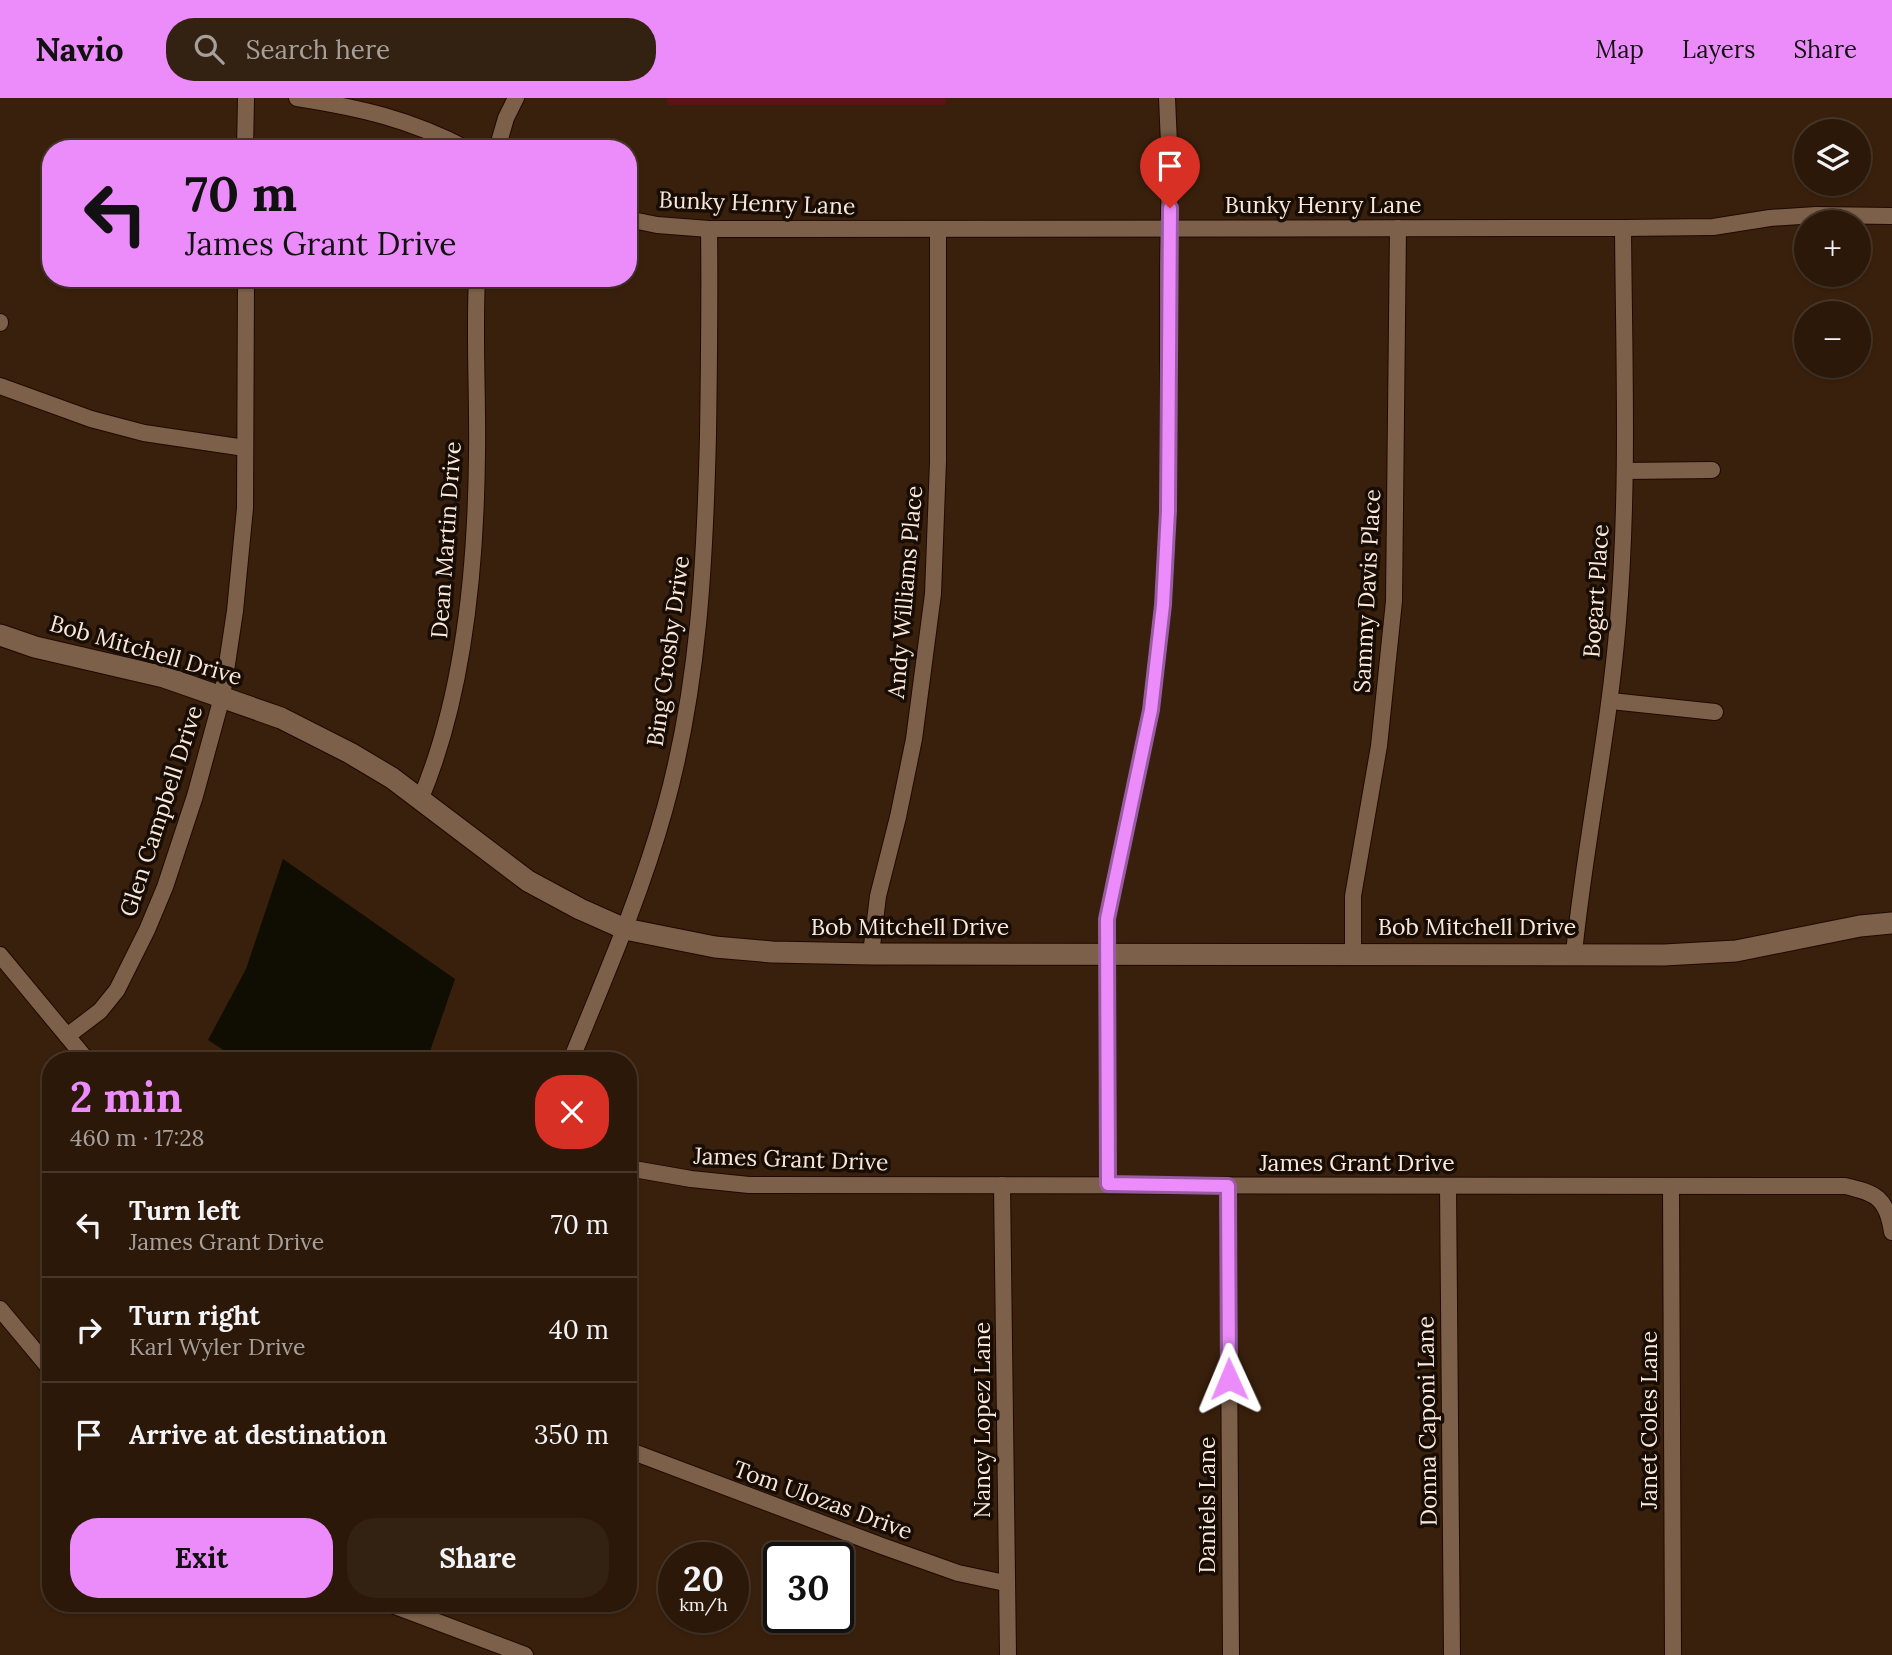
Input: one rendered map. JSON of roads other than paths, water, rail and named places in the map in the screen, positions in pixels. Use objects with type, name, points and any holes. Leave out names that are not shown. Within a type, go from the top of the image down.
[{"type":"street","points":[[245,140],[246,98]]},
{"type":"street","points":[[297,98],[374,111],[450,140]]},
{"type":"street","points":[[500,140],[516,98]]},
{"type":"street","points":[[1108,1184],[1107,919],[1151,710],[1163,605],[1168,511],[1170,228],[1167,98]]},
{"type":"street","name":"Bunky Henry Lane","points":[[637,221],[709,229],[1623,228],[1713,227],[1770,218],[1816,215],[1892,216]]},
{"type":"street","name":"Sammy Davis Place","points":[[1353,953],[1353,896],[1378,746],[1394,601],[1398,228]]},
{"type":"street","name":"Bogart Place","points":[[1574,953],[1580,890],[1611,701],[1619,619],[1625,471],[1623,228]]},
{"type":"street","name":"Bing Crosby Drive","points":[[574,1052],[641,887],[666,805],[685,714],[699,623],[706,542],[709,229]]},
{"type":"street","name":"Andy Williams Place","points":[[871,954],[878,896],[914,739],[933,594],[938,461],[938,229]]},
{"type":"street","name":"Glen Campbell Drive","points":[[67,1036],[100,1011],[117,990],[147,930],[165,887],[195,796],[222,697],[237,598],[245,508],[246,287]]},
{"type":"street","name":"Dean Martin Drive","points":[[420,800],[439,751],[450,708],[462,642],[471,564],[477,456],[477,287]]},
{"type":"street","points":[[0,386],[91,419],[144,433],[245,448]]},
{"type":"street","points":[[1625,471],[1712,470]]},
{"type":"street","name":"Bob Mitchell Drive","points":[[0,635],[35,647],[163,677],[281,718],[392,778],[528,881],[580,909],[625,929],[715,947],[772,952],[871,954],[1664,955],[1736,951],[1849,928],[1892,923]]},
{"type":"street","points":[[1611,701],[1715,712]]},
{"type":"street","points":[[0,955],[80,1052]]},
{"type":"street","name":"James Grant Drive","points":[[637,1170],[691,1180],[749,1185],[1845,1186],[1870,1191],[1882,1202],[1887,1210],[1892,1232]]},
{"type":"street","name":"Nancy Lopez Lane","points":[[1002,1185],[1008,1655]]},
{"type":"street","name":"Daniels Lane","points":[[1228,1186],[1231,1655]]},
{"type":"street","name":"Donna Caponi Lane","points":[[1448,1186],[1452,1655]]},
{"type":"street","name":"Janet Coles Lane","points":[[1671,1186],[1673,1655]]},
{"type":"street","points":[[0,1309],[42,1359]]},
{"type":"street","name":"Tom Ulozas Drive","points":[[637,1453],[958,1573],[1005,1583]]},
{"type":"street","points":[[411,1612],[525,1655]]}]
